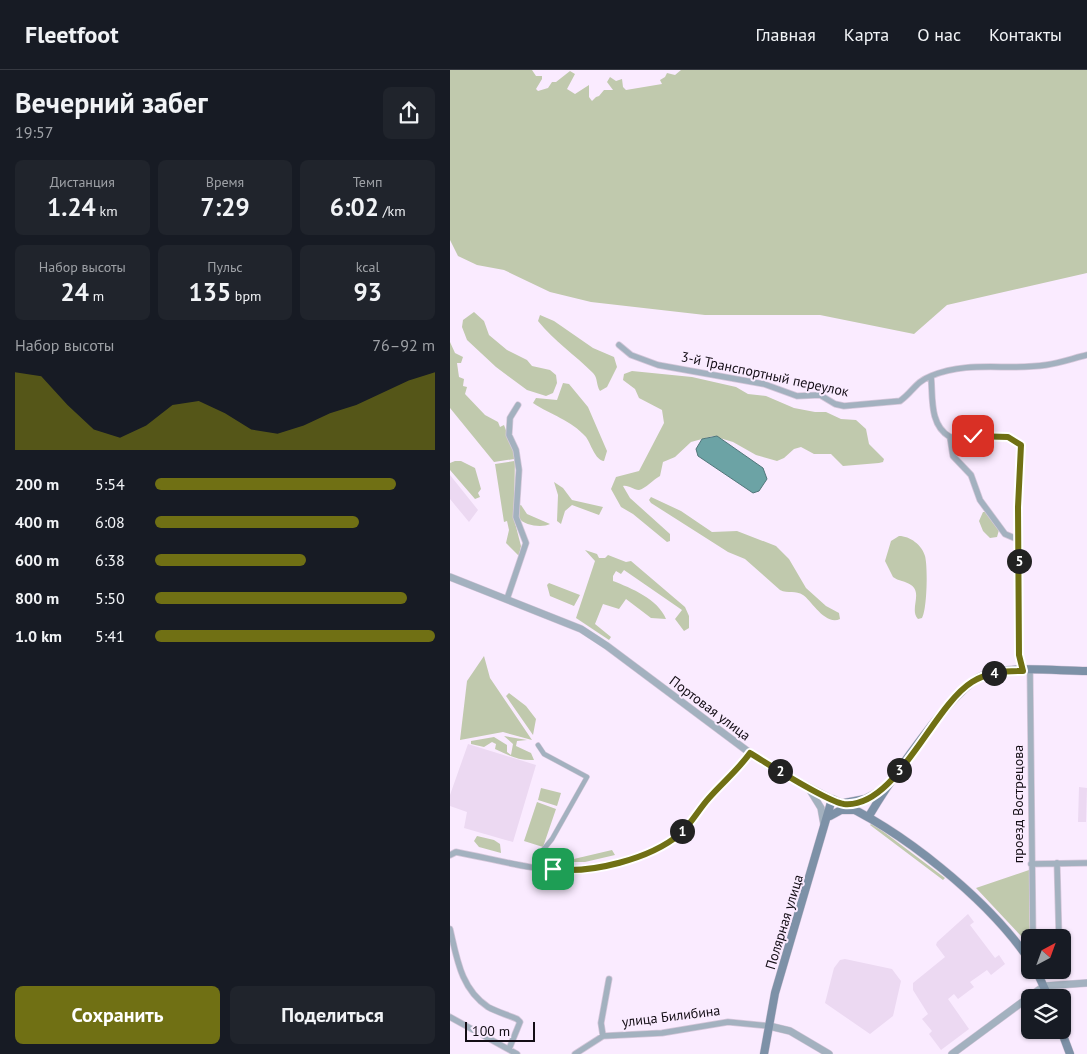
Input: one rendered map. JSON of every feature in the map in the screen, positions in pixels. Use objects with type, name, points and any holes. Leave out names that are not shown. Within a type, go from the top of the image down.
[{"type":"main road","points":[[869,816],[886,787],[954,698],[968,684],[990,674],[1026,671],[1087,671]]},
{"type":"main road","points":[[824,825],[830,816],[843,804],[865,799],[886,787]]},
{"type":"main road","name":"Портовая улица","points":[[832,799],[869,816],[968,891],[1021,948]]},
{"type":"main road","name":"Полярная улица","points":[[764,1054],[775,993],[804,902],[832,799]]},
{"type":"main road","points":[[879,799],[877,812],[891,832]]},
{"type":"main road","points":[[830,816],[841,810],[858,811]]},
{"type":"main road","points":[[1041,979],[1045,989]]},
{"type":"main road","points":[[1064,1039],[1070,1054]]},
{"type":"street","name":"3-й Транспортный переулок","points":[[619,345],[631,355],[658,365],[764,384],[797,396],[820,395],[834,404],[844,406],[900,401],[913,386],[948,369],[984,365],[1045,365],[1087,355]]},
{"type":"street","points":[[932,376],[935,419],[943,433],[950,437],[1008,437],[1021,445],[1018,540],[1019,655],[1026,671]]},
{"type":"street","points":[[508,600],[526,543],[516,517],[519,470],[516,450],[509,435],[510,418],[518,405]]},
{"type":"street","points":[[950,437],[953,456],[970,475],[980,500],[1005,534],[1018,540]]},
{"type":"street","name":"Портовая улица","points":[[450,577],[572,625],[594,638],[750,753],[832,799]]},
{"type":"street","name":"проезд Вострецова","points":[[1026,671],[1033,929]]},
{"type":"street","points":[[538,745],[544,754],[586,777],[552,839],[539,855]]},
{"type":"street","points":[[450,855],[456,852],[540,868],[575,871],[608,865],[650,851],[664,846],[684,830],[709,798],[736,772],[750,753]]},
{"type":"street","points":[[806,785],[818,801],[824,825]]},
{"type":"street","points":[[1031,864],[1087,863]]},
{"type":"street","points":[[1057,864],[1059,929]]},
{"type":"street","points":[[450,929],[459,970],[468,989],[488,1007],[520,1022],[509,1049]]},
{"type":"street","points":[[603,1036],[601,1023],[609,979]]},
{"type":"street","points":[[952,1054],[1044,986],[1057,983],[1087,983]]},
{"type":"street","points":[[450,1017],[517,1054]]},
{"type":"street","name":"улица Билибина","points":[[575,1054],[603,1036],[662,1032],[728,1022],[769,1026],[790,1031],[829,1054]]},
{"type":"shaded area","points":[[450,70],[532,70],[536,76],[542,76],[536,89],[538,91],[548,88],[552,82],[556,82],[570,71],[575,74],[567,89],[575,94],[589,85],[589,97],[592,101],[604,90],[613,90],[607,82],[610,77],[616,81],[622,79],[623,87],[626,90],[662,84],[660,80],[667,73],[675,75],[681,70],[1087,70],[1087,273],[947,305],[914,334],[820,315],[705,315],[591,302],[550,292],[504,270],[477,265],[458,256],[450,240]]},
{"type":"shaded area","points":[[474,312],[484,321],[489,335],[507,350],[527,360],[532,366],[550,370],[556,375],[557,383],[553,393],[546,396],[527,390],[496,367],[467,340],[462,327],[463,320]]},
{"type":"shaded area","points":[[540,315],[554,321],[593,348],[614,357],[617,367],[607,387],[600,391],[595,375],[544,328],[538,321]]},
{"type":"shaded area","points":[[450,342],[455,353],[463,357],[461,363],[457,363],[459,377],[464,379],[463,386],[467,387],[465,394],[485,415],[498,422],[500,427],[504,425],[515,455],[514,519],[521,546],[519,556],[506,543],[509,530],[507,521],[504,522],[495,464],[514,461],[514,459],[494,462],[450,408]]},
{"type":"shaded area","points":[[632,371],[692,377],[736,387],[748,394],[766,396],[794,408],[826,412],[841,419],[856,420],[866,429],[869,444],[884,459],[883,462],[843,466],[831,454],[814,454],[801,447],[794,449],[784,458],[777,461],[756,455],[733,442],[713,436],[691,442],[675,457],[663,462],[660,476],[644,488],[639,490],[623,486],[630,498],[670,534],[670,541],[667,542],[633,514],[621,507],[611,489],[616,477],[639,471],[664,423],[662,410],[639,398],[635,389],[623,380],[624,374]]},
{"type":"shaded area","points":[[563,383],[569,384],[588,407],[607,451],[604,461],[598,458],[586,437],[580,431],[533,403],[536,398],[557,400]]},
{"type":"shaded area","points":[[717,436],[763,468],[767,479],[759,491],[753,493],[698,456],[696,449],[702,439]]},
{"type":"shaded area","points":[[461,461],[475,468],[481,489],[478,493],[480,497],[475,499],[450,470],[450,463]]},
{"type":"shaded area","points":[[450,475],[478,510],[469,522],[450,499]]},
{"type":"shaded area","points":[[554,482],[563,488],[572,500],[603,507],[599,515],[572,505],[565,511],[561,524],[557,521],[558,495]]},
{"type":"shaded area","points":[[651,497],[681,511],[712,532],[737,531],[776,546],[789,559],[806,588],[826,606],[839,613],[840,619],[834,620],[824,616],[800,594],[780,590],[745,559],[728,552],[651,503],[649,500]]},
{"type":"shaded area","points":[[521,505],[527,514],[550,524],[534,526],[521,521],[518,517],[518,506]]},
{"type":"shaded area","points":[[983,512],[987,512],[999,530],[997,537],[990,538],[983,531],[979,521]]},
{"type":"shaded area","points":[[899,536],[915,542],[925,556],[926,588],[922,618],[918,619],[916,615],[916,592],[914,588],[893,577],[885,561],[891,541]]},
{"type":"shaded area","points":[[585,550],[597,554],[599,558],[605,558],[608,555],[626,562],[631,561],[685,607],[689,616],[689,628],[684,631],[675,619],[682,610],[624,570],[621,574],[616,571],[613,581],[636,591],[650,600],[666,619],[651,618],[626,599],[619,609],[603,604],[595,624],[611,637],[609,640],[576,618],[595,561]]},
{"type":"shaded area","points":[[549,583],[580,595],[574,606],[550,596],[547,585]]},
{"type":"shaded area","points":[[484,656],[490,678],[532,740],[503,732],[460,740],[467,681]]},
{"type":"shaded area","points":[[509,693],[526,706],[536,719],[533,735],[506,696]]},
{"type":"shaded area","points":[[504,736],[527,740],[517,741],[516,746],[531,753],[534,760],[518,759],[495,749],[496,744],[492,742],[484,747],[471,744],[471,741],[494,737],[507,745],[507,752],[511,755],[513,744]]},
{"type":"shaded area","points":[[468,744],[536,765],[513,842],[464,828],[467,812],[450,806],[450,795]]},
{"type":"shaded area","points":[[1079,787],[1087,788],[1086,822],[1078,822]]},
{"type":"shaded area","points":[[541,788],[561,793],[557,806],[538,800]]},
{"type":"shaded area","points":[[537,802],[556,809],[543,847],[524,841]]},
{"type":"shaded area","points":[[872,823],[945,878],[943,880],[870,825]]},
{"type":"shaded area","points":[[477,836],[494,840],[500,844],[501,853],[479,847],[474,841]]},
{"type":"shaded area","points":[[612,850],[615,855],[585,862],[561,862]]},
{"type":"shaded area","points":[[1029,870],[1030,929],[1021,929],[1021,936],[976,888]]},
{"type":"shaded area","points":[[968,914],[974,922],[970,925],[995,958],[999,955],[1005,964],[991,975],[987,970],[970,982],[974,987],[958,999],[954,994],[948,999],[969,1029],[941,1050],[929,1034],[932,1031],[922,1019],[928,1014],[913,990],[913,983],[945,957],[936,945],[937,942]]},
{"type":"shaded area","points":[[845,959],[892,969],[901,981],[893,1016],[870,1034],[825,1003],[834,968],[840,960]]},
{"type":"route","points":[[553,869],[575,871],[598,867],[664,846],[684,830],[709,798],[736,772],[750,753],[774,768],[843,804],[865,799],[886,787],[954,698],[968,684],[984,675],[1004,671],[1023,671],[1019,655],[1018,507],[1021,445],[1008,437],[973,436]]}]
